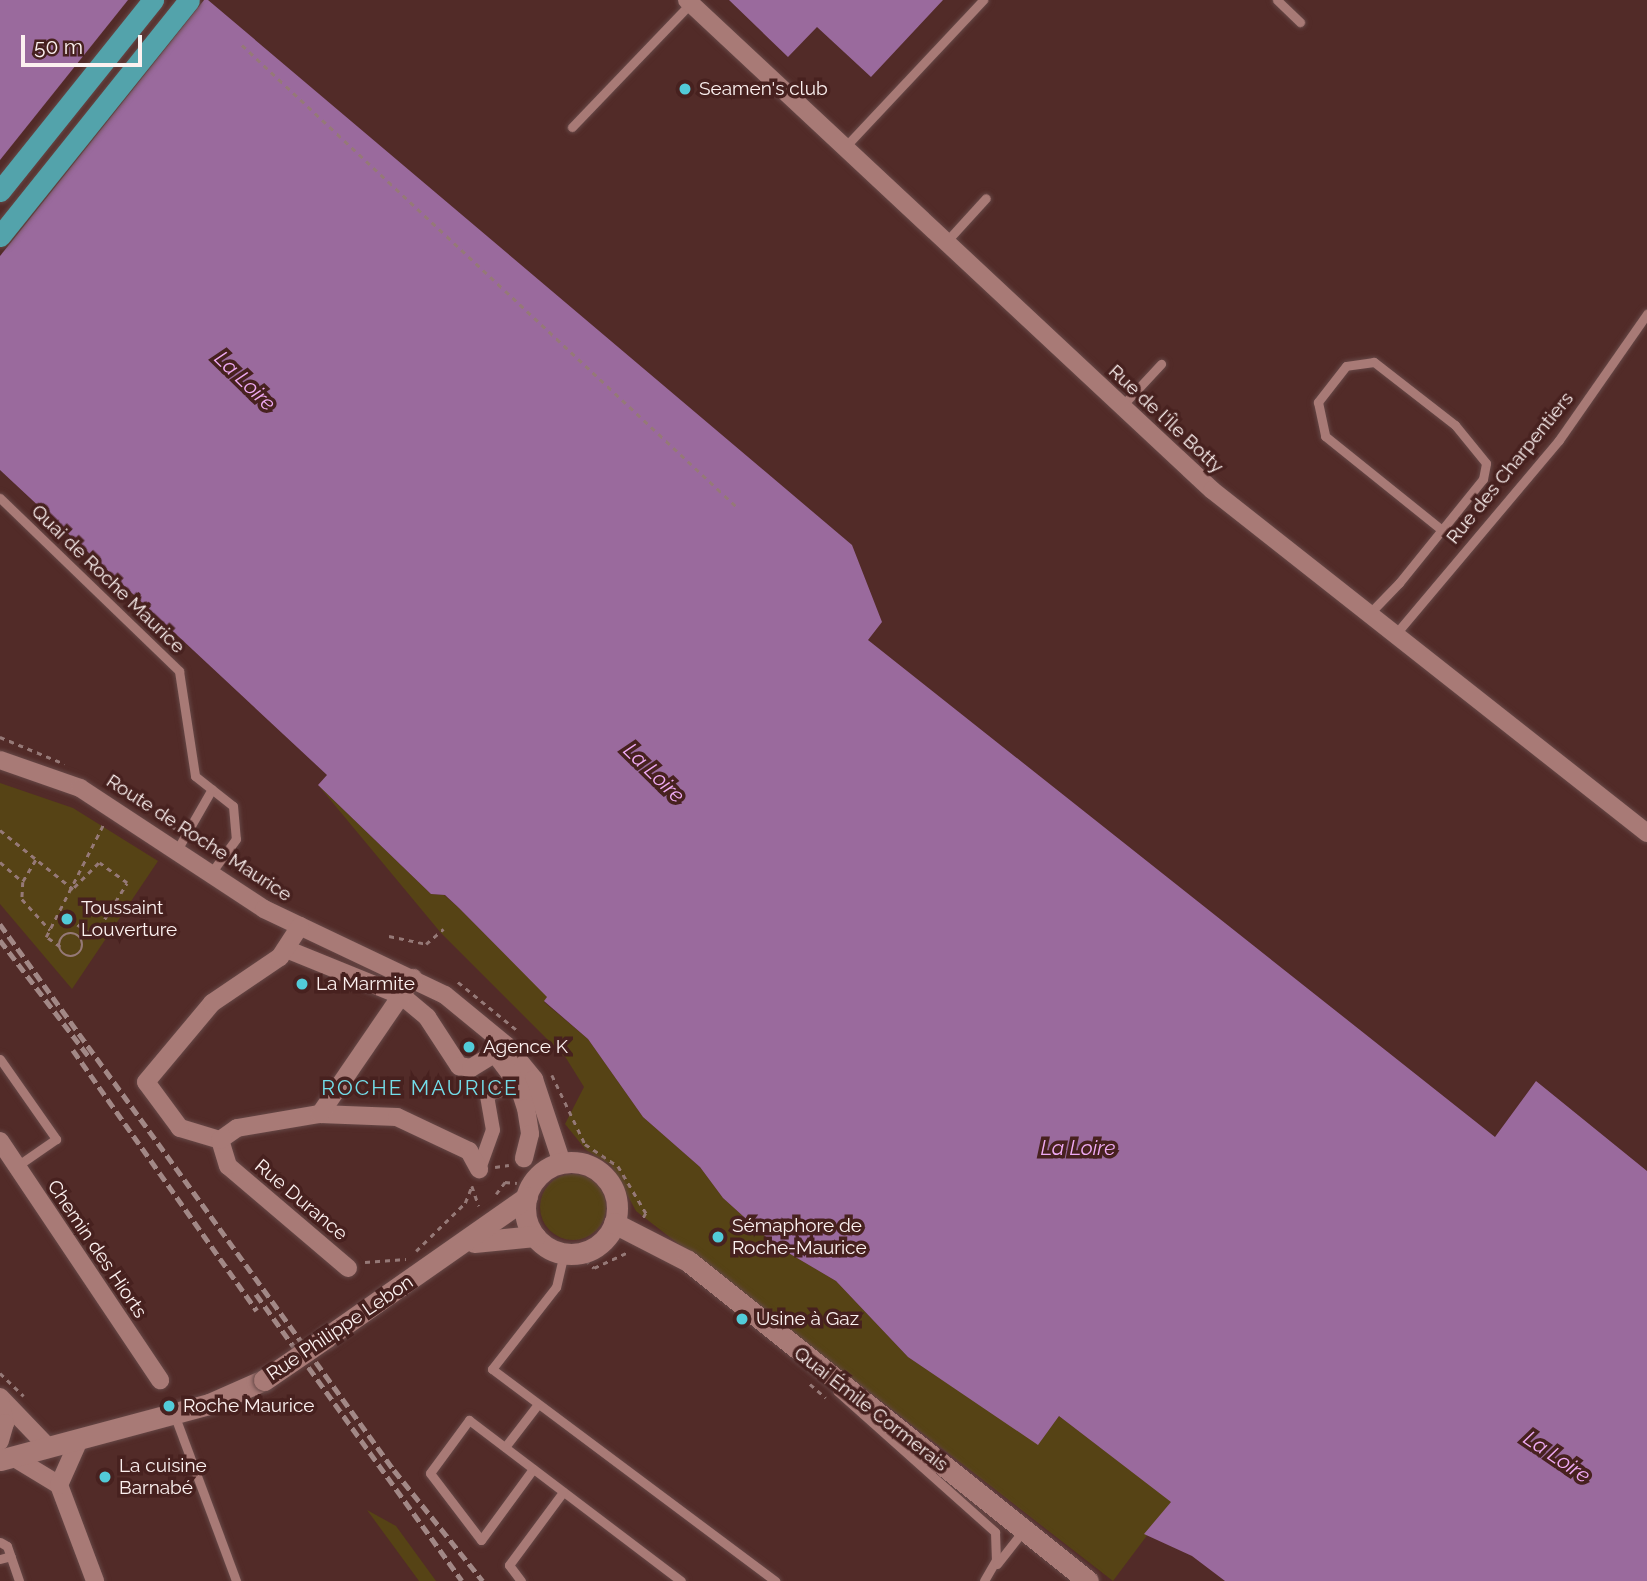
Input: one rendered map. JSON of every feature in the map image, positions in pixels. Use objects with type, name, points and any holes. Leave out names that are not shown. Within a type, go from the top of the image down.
[{"type":"highway","points":[[0,191],[153,0]]},
{"type":"highway","points":[[0,236],[188,0]]},
{"type":"main road","points":[[562,1163],[588,1165],[609,1181],[616,1197],[614,1223],[600,1243],[571,1253],[536,1236],[527,1197],[538,1175],[562,1163]]},
{"type":"main road","name":"Rue Philippe Lebon","points":[[4,1455],[49,1448],[174,1415],[264,1380],[468,1243],[527,1197]]},
{"type":"main road","name":"Quai Émile Cormerais","points":[[614,1223],[688,1261],[1088,1581]]},
{"type":"main road","name":"Rue Philippe Lebon","points":[[468,1243],[536,1236]]},
{"type":"street","name":"Rue de l'Île Botty","points":[[689,2],[1121,407],[1367,617],[1647,833]]},
{"type":"street","name":"Route de Roche Maurice","points":[[0,760],[97,797],[211,873],[300,926],[445,995],[502,1050],[546,1100],[562,1163]]},
{"type":"street","points":[[300,926],[286,949],[212,1003],[146,1082],[180,1128],[220,1140],[237,1128],[320,1114],[397,1117],[469,1151],[479,1169]]},
{"type":"street","points":[[286,949],[402,996],[427,1017],[460,1066],[471,1068],[502,1050]]},
{"type":"street","points":[[320,1114],[413,978]]},
{"type":"street","name":"Route de Roche Maurice","points":[[502,1050],[518,1084],[530,1134],[524,1158]]},
{"type":"street","points":[[479,1169],[493,1130],[487,1095],[518,1084]]},
{"type":"street","name":"Rue Durance","points":[[220,1140],[228,1166],[348,1268]]},
{"type":"street","name":"Chemin des Hiorts","points":[[0,1141],[160,1380]]},
{"type":"street","points":[[0,1398],[49,1448]]},
{"type":"street","points":[[0,1398],[5,1423],[4,1455],[59,1485],[95,1581]]},
{"type":"street","points":[[59,1485],[79,1440]]},
{"type":"lane","points":[[845,147],[983,0]]},
{"type":"lane","points":[[1277,0],[1300,22]]},
{"type":"lane","points":[[572,127],[689,2]]},
{"type":"lane","points":[[946,242],[986,198]]},
{"type":"lane","name":"Rue des Charpentiers","points":[[1393,638],[1559,440],[1647,314]]},
{"type":"lane","points":[[1367,617],[1442,530],[1482,479],[1486,463],[1480,448],[1374,362],[1346,366],[1318,402],[1325,436],[1442,530]]},
{"type":"lane","points":[[1121,407],[1161,364]]},
{"type":"lane","name":"Quai de Roche Maurice","points":[[0,498],[179,671],[195,776],[233,806],[236,839],[211,873]]},
{"type":"lane","points":[[177,849],[212,789]]},
{"type":"lane","points":[[0,1059],[56,1139],[17,1166]]},
{"type":"lane","points":[[571,1253],[556,1287],[492,1369],[775,1581]]},
{"type":"lane","points":[[816,1366],[853,1411],[983,1517],[999,1548],[986,1578]]},
{"type":"lane","points":[[505,1447],[538,1404]]},
{"type":"lane","points":[[174,1415],[236,1581]]},
{"type":"lane","points":[[533,1469],[481,1540],[430,1473],[470,1420],[681,1581]]},
{"type":"lane","points":[[521,1581],[509,1565],[563,1492]]},
{"type":"lane","points":[[986,1578],[1024,1529]]},
{"type":"lane","points":[[0,1542],[11,1556],[19,1581]]},
{"type":"lane","points":[[0,1559],[11,1556]]},
{"type":"path","points":[[242,45],[738,508]]},
{"type":"path","points":[[79,936],[83,946],[78,956],[66,956],[60,947],[46,937],[106,829],[97,797]]},
{"type":"path","points":[[0,830],[73,889]]},
{"type":"path","points":[[36,860],[23,881],[26,908],[50,930]]},
{"type":"path","points":[[0,862],[23,881]]},
{"type":"path","points":[[61,913],[94,936],[127,883],[99,863],[73,889]]},
{"type":"path","points":[[79,936],[84,929]]},
{"type":"path","points":[[389,936],[426,944],[443,929]]},
{"type":"path","points":[[60,947],[64,936],[79,936]]},
{"type":"path","points":[[479,1169],[524,1158]]},
{"type":"path","points":[[348,1268],[386,1257],[407,1259],[465,1203],[472,1186]]},
{"type":"path","points":[[474,1197],[483,1212]]},
{"type":"path","points":[[571,1253],[594,1268],[635,1252]]},
{"type":"path","points":[[0,1373],[30,1404]]},
{"type":"shaded area","points":[[0,783],[73,808],[158,861],[72,989],[0,904]]},
{"type":"shaded area","points":[[318,785],[431,894],[444,895],[459,908],[548,997],[544,1002],[588,1039],[643,1117],[700,1167],[723,1198],[775,1245],[836,1281],[908,1357],[1038,1444],[1059,1416],[1172,1502],[1113,1581],[636,1211],[611,1165],[586,1150],[565,1124],[584,1087],[566,1058],[441,933]]},
{"type":"shaded area","points":[[573,1174],[586,1176],[596,1184],[604,1194],[604,1220],[596,1230],[586,1238],[573,1240],[560,1238],[550,1230],[542,1220],[540,1207],[542,1194],[550,1184],[560,1176]]},
{"type":"shaded area","points":[[367,1510],[396,1526],[436,1581],[419,1581]]},
{"type":"water","name":"La Loire","points":[[0,0],[208,0],[852,545],[882,622],[868,640],[1495,1137],[1536,1081],[1647,1171],[1647,1581],[1225,1581],[1192,1556],[1144,1534],[1171,1502],[1059,1416],[1038,1445],[908,1357],[836,1281],[775,1245],[723,1198],[700,1167],[643,1117],[588,1039],[544,1001],[547,997],[445,895],[431,894],[318,785],[327,775],[0,470]]},
{"type":"water","points":[[729,0],[943,0],[871,77],[817,27],[788,57]]},
{"type":"pier","points":[[128,0],[204,0],[0,256],[0,160]]},
{"type":"railway","points":[[0,924],[394,1470],[483,1581]]},
{"type":"railway","points":[[0,940],[89,1057]]},
{"type":"railway","points":[[73,1050],[257,1311]]},
{"type":"railway","points":[[256,1294],[462,1581]]},
{"type":"place","name":"Seamen's club","points":[[685,89]]},
{"type":"place","name":"Toussaint Louverture","points":[[67,919]]},
{"type":"place","name":"La Marmite","points":[[302,984]]},
{"type":"place","name":"Agence K","points":[[469,1047]]},
{"type":"place","name":"Sémaphore de Roche-Maurice","points":[[718,1237]]},
{"type":"place","name":"Usine à Gaz","points":[[742,1319]]},
{"type":"place","name":"Roche Maurice","points":[[169,1406]]},
{"type":"place","name":"La cuisine Barnabé","points":[[105,1477]]},
{"type":"district","name":"ROCHE MAURICE","points":[[420,1088]]}]
